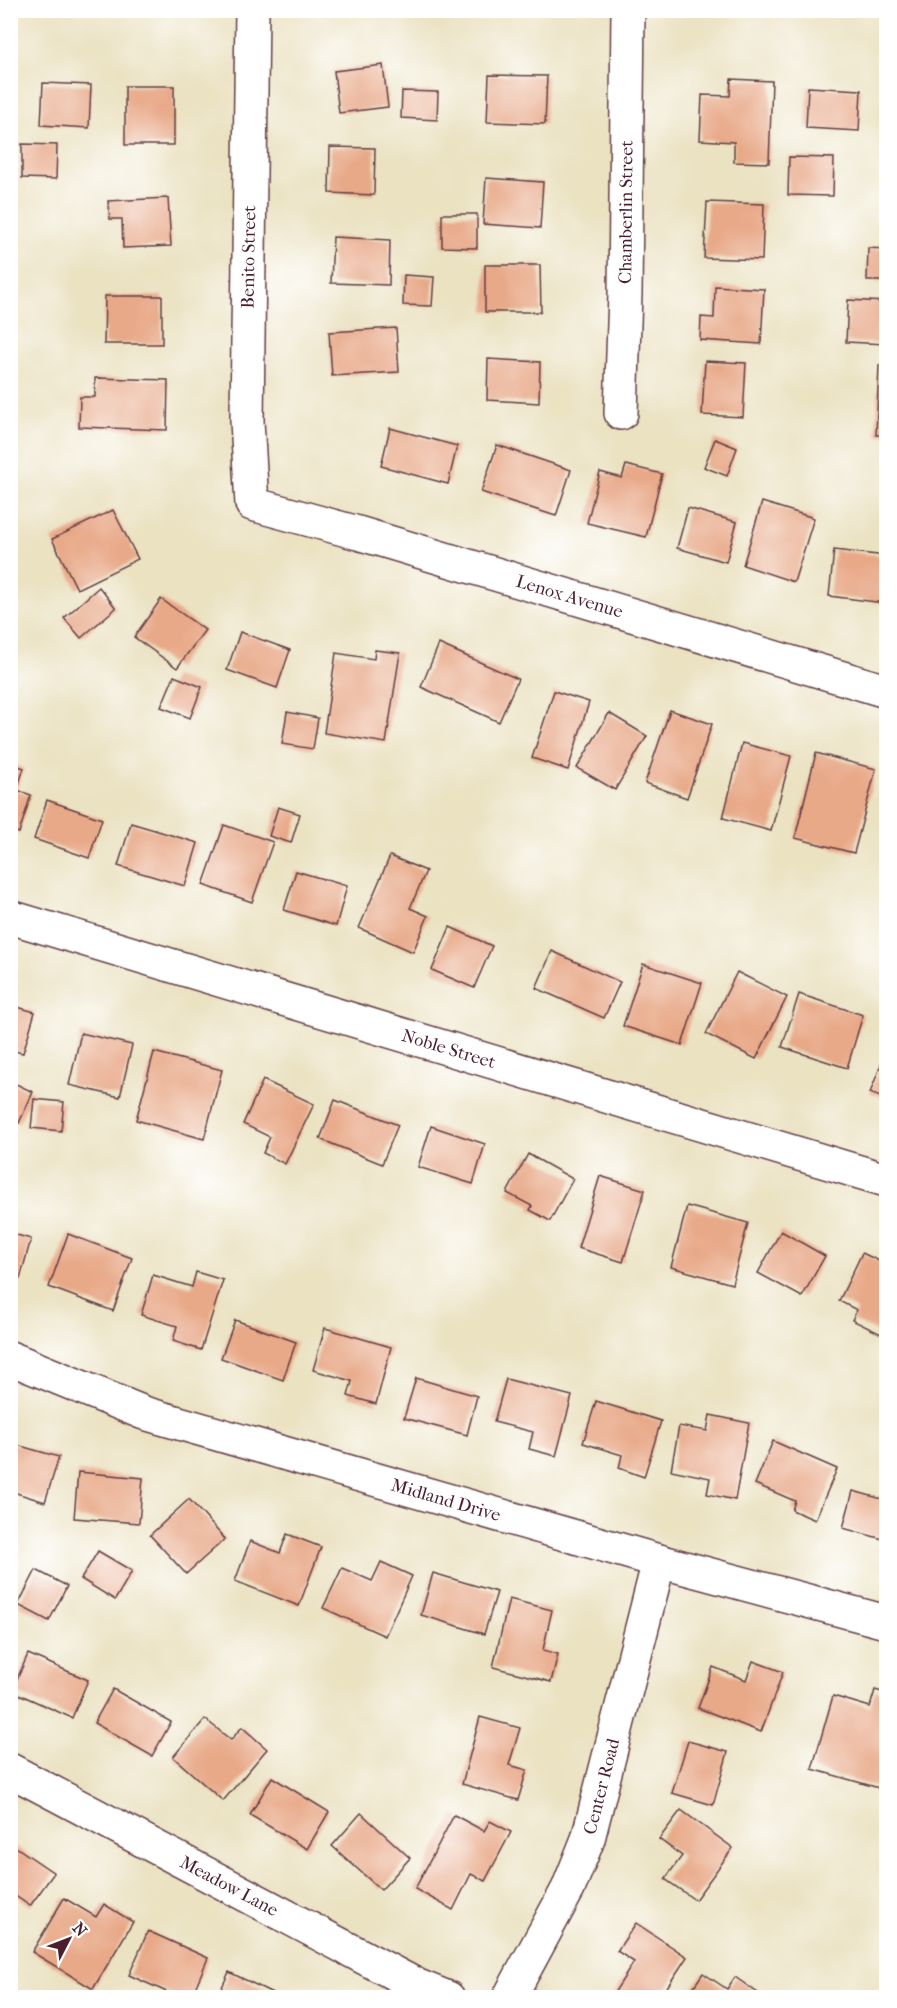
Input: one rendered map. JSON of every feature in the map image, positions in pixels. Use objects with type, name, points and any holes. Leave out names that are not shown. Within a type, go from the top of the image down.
[{"type":"street","name":"Benito Street","points":[[252,10],[247,421],[252,504]]},
{"type":"street","name":"Chamberlin Street","points":[[621,413],[625,294],[628,10]]},
{"type":"street","name":"Lenox Avenue","points":[[252,504],[358,533],[886,691]]},
{"type":"street","name":"Noble Street","points":[[10,917],[886,1180]]},
{"type":"street","name":"Midland Drive","points":[[10,1358],[144,1413],[659,1561],[886,1622]]},
{"type":"street","name":"Center Road","points":[[509,1998],[568,1889],[588,1839],[659,1561]]},
{"type":"street","name":"Meadow Lane","points":[[10,1770],[418,1986],[448,1998]]},
{"type":"building","points":[[383,65],[388,107],[339,113],[334,71]]},
{"type":"building","points":[[489,75],[547,76],[545,124],[487,122]]},
{"type":"building","points":[[731,79],[772,81],[769,163],[734,162],[734,142],[700,140],[702,95],[730,96]]},
{"type":"building","points":[[43,83],[91,85],[89,128],[41,125]]},
{"type":"building","points":[[125,86],[174,86],[174,145],[125,145]]},
{"type":"building","points":[[808,87],[861,90],[859,131],[806,128]]},
{"type":"building","points":[[402,91],[438,92],[437,120],[401,118]]},
{"type":"building","points":[[22,144],[57,145],[56,179],[22,178]]},
{"type":"building","points":[[330,147],[375,148],[374,195],[329,193]]},
{"type":"building","points":[[789,157],[834,158],[833,196],[788,195]]},
{"type":"building","points":[[486,178],[543,182],[540,228],[483,224]]},
{"type":"building","points":[[10,198],[15,198],[15,245],[10,245]]},
{"type":"building","points":[[168,198],[171,246],[123,248],[122,219],[110,219],[108,201]]},
{"type":"building","points":[[707,202],[764,204],[762,260],[704,258]]},
{"type":"building","points":[[442,214],[477,214],[477,248],[442,247]]},
{"type":"building","points":[[333,237],[390,240],[389,285],[331,283]]},
{"type":"building","points":[[868,248],[886,249],[886,281],[867,281]]},
{"type":"building","points":[[485,265],[540,265],[541,312],[485,312]]},
{"type":"building","points":[[404,275],[434,277],[432,306],[403,305]]},
{"type":"building","points":[[715,286],[764,289],[761,344],[700,340],[701,317],[714,318]]},
{"type":"building","points":[[105,296],[162,296],[162,344],[104,344]]},
{"type":"building","points":[[848,300],[886,302],[886,344],[846,342]]},
{"type":"building","points":[[396,328],[399,372],[332,376],[329,332]]},
{"type":"building","points":[[488,359],[540,362],[539,403],[487,400]]},
{"type":"building","points":[[705,361],[746,363],[743,417],[702,415]]},
{"type":"building","points":[[879,365],[886,365],[886,435],[876,435]]},
{"type":"building","points":[[95,378],[168,380],[167,430],[79,427],[80,397],[95,397]]},
{"type":"building","points":[[390,428],[457,446],[448,484],[381,466]]},
{"type":"building","points":[[715,439],[737,448],[727,476],[704,467]]},
{"type":"building","points":[[497,445],[571,470],[556,516],[481,492]]},
{"type":"building","points":[[626,465],[662,474],[646,537],[587,523],[600,472],[622,478]]},
{"type":"building","points":[[762,502],[814,518],[794,582],[743,565]]},
{"type":"building","points":[[688,508],[737,522],[726,562],[677,548]]},
{"type":"building","points":[[113,510],[138,559],[77,589],[52,539]]},
{"type":"building","points":[[834,550],[886,556],[884,603],[829,596]]},
{"type":"building","points":[[99,587],[116,608],[81,638],[64,618]]},
{"type":"building","points":[[161,599],[205,630],[177,668],[134,637]]},
{"type":"building","points":[[240,632],[290,650],[277,688],[227,670]]},
{"type":"building","points":[[439,644],[518,679],[499,722],[421,687]]},
{"type":"building","points":[[375,650],[400,653],[386,743],[324,733],[336,653],[374,659]]},
{"type":"building","points":[[174,676],[202,687],[190,718],[161,707]]},
{"type":"building","points":[[554,691],[589,702],[568,770],[532,758]]},
{"type":"building","points":[[670,710],[712,724],[687,798],[645,783]]},
{"type":"building","points":[[287,712],[318,718],[313,749],[282,744]]},
{"type":"building","points":[[609,713],[647,736],[615,790],[577,768]]},
{"type":"building","points":[[742,743],[791,756],[771,831],[723,818]]},
{"type":"building","points":[[816,753],[876,769],[854,853],[795,838]]},
{"type":"building","points":[[10,763],[24,768],[17,790],[31,795],[19,833],[10,830]]},
{"type":"building","points":[[47,800],[102,819],[89,858],[34,839]]},
{"type":"building","points":[[278,807],[300,814],[291,843],[269,836]]},
{"type":"building","points":[[131,823],[198,843],[185,886],[118,866]]},
{"type":"building","points":[[224,825],[273,842],[252,902],[203,885]]},
{"type":"building","points":[[390,856],[426,871],[410,908],[428,916],[413,952],[359,928]]},
{"type":"building","points":[[296,871],[347,886],[336,926],[284,910]]},
{"type":"building","points":[[450,927],[492,946],[474,988],[432,970]]},
{"type":"building","points":[[552,951],[620,982],[604,1018],[536,988]]},
{"type":"building","points":[[643,964],[702,983],[682,1045],[623,1026]]},
{"type":"building","points":[[737,972],[787,997],[756,1059],[706,1034]]},
{"type":"building","points":[[799,994],[863,1015],[847,1068],[782,1047]]},
{"type":"building","points":[[10,1005],[35,1012],[23,1053],[10,1050]]},
{"type":"building","points":[[81,1033],[132,1045],[120,1097],[69,1085]]},
{"type":"building","points":[[154,1052],[222,1070],[204,1139],[136,1120]]},
{"type":"building","points":[[886,1055],[886,1099],[870,1093]]},
{"type":"building","points":[[263,1080],[314,1104],[285,1164],[263,1153],[270,1137],[243,1124]]},
{"type":"building","points":[[10,1081],[33,1092],[19,1123],[10,1119]]},
{"type":"building","points":[[34,1099],[64,1102],[61,1131],[31,1128]]},
{"type":"building","points":[[335,1100],[398,1125],[382,1164],[320,1139]]},
{"type":"building","points":[[431,1126],[485,1144],[473,1184],[418,1167]]},
{"type":"building","points":[[528,1154],[573,1179],[550,1221],[530,1210],[532,1206],[507,1193]]},
{"type":"building","points":[[600,1176],[645,1190],[623,1262],[578,1248]]},
{"type":"building","points":[[687,1206],[748,1223],[732,1284],[671,1267]]},
{"type":"building","points":[[781,1231],[825,1256],[802,1297],[758,1273]]},
{"type":"building","points":[[10,1233],[31,1239],[20,1279],[10,1276]]},
{"type":"building","points":[[68,1234],[132,1258],[113,1311],[49,1287]]},
{"type":"building","points":[[862,1253],[886,1264],[885,1336],[852,1320],[857,1310],[839,1301]]},
{"type":"building","points":[[196,1272],[223,1280],[201,1350],[173,1341],[177,1326],[141,1315],[153,1275],[192,1287]]},
{"type":"building","points":[[235,1320],[296,1342],[283,1380],[221,1358]]},
{"type":"building","points":[[325,1328],[391,1347],[376,1404],[348,1396],[352,1381],[313,1370]]},
{"type":"building","points":[[416,1378],[477,1396],[467,1435],[404,1418]]},
{"type":"building","points":[[506,1379],[572,1396],[556,1456],[529,1449],[533,1432],[494,1422]]},
{"type":"building","points":[[596,1401],[661,1421],[644,1477],[619,1468],[622,1455],[583,1443]]},
{"type":"building","points":[[710,1415],[749,1423],[735,1500],[707,1494],[710,1478],[671,1470],[679,1426],[707,1431]]},
{"type":"building","points":[[773,1441],[837,1469],[815,1520],[792,1510],[795,1501],[755,1484]]},
{"type":"building","points":[[10,1443],[59,1457],[45,1502],[10,1491]]},
{"type":"building","points":[[78,1472],[143,1478],[139,1523],[74,1518]]},
{"type":"building","points":[[853,1491],[886,1500],[886,1540],[843,1528]]},
{"type":"building","points":[[189,1499],[225,1539],[186,1574],[150,1535]]},
{"type":"building","points":[[287,1534],[321,1547],[299,1606],[235,1581],[250,1541],[280,1553]]},
{"type":"building","points":[[98,1551],[132,1571],[115,1600],[81,1579]]},
{"type":"building","points":[[381,1562],[412,1576],[385,1636],[323,1608],[342,1568],[372,1581]]},
{"type":"building","points":[[36,1570],[67,1586],[49,1621],[18,1605]]},
{"type":"building","points":[[433,1573],[497,1592],[484,1634],[421,1615]]},
{"type":"building","points":[[509,1599],[552,1610],[543,1650],[558,1654],[551,1682],[493,1667]]},
{"type":"building","points":[[28,1654],[88,1680],[72,1718],[12,1691]]},
{"type":"building","points":[[753,1661],[783,1672],[761,1732],[698,1708],[713,1667],[746,1680]]},
{"type":"building","points":[[113,1689],[171,1722],[152,1756],[94,1723]]},
{"type":"building","points":[[875,1690],[886,1693],[886,1761],[879,1788],[812,1769],[833,1696],[870,1707]]},
{"type":"building","points":[[480,1717],[520,1728],[509,1765],[527,1770],[518,1800],[462,1784]]},
{"type":"building","points":[[205,1719],[231,1740],[242,1727],[267,1749],[223,1801],[173,1757]]},
{"type":"building","points":[[688,1741],[728,1752],[713,1805],[672,1793]]},
{"type":"building","points":[[272,1777],[329,1812],[307,1849],[250,1815]]},
{"type":"building","points":[[681,1810],[733,1848],[695,1900],[665,1879],[682,1856],[659,1839]]},
{"type":"building","points":[[361,1813],[410,1858],[381,1890],[332,1846]]},
{"type":"building","points":[[454,1815],[484,1831],[490,1821],[511,1832],[485,1881],[471,1874],[453,1910],[415,1889]]},
{"type":"building","points":[[10,1843],[54,1873],[30,1906],[10,1892]]},
{"type":"building","points":[[64,1898],[96,1917],[104,1904],[133,1922],[93,1989],[32,1952]]},
{"type":"building","points":[[636,1923],[687,1957],[660,1998],[620,1998],[614,1993],[634,1962],[617,1951]]},
{"type":"building","points":[[148,1931],[208,1958],[191,1998],[180,1998],[129,1975]]},
{"type":"building","points":[[229,1972],[283,1998],[217,1998]]},
{"type":"building","points":[[703,1973],[727,1989],[735,1977],[765,1998],[686,1998]]}]
